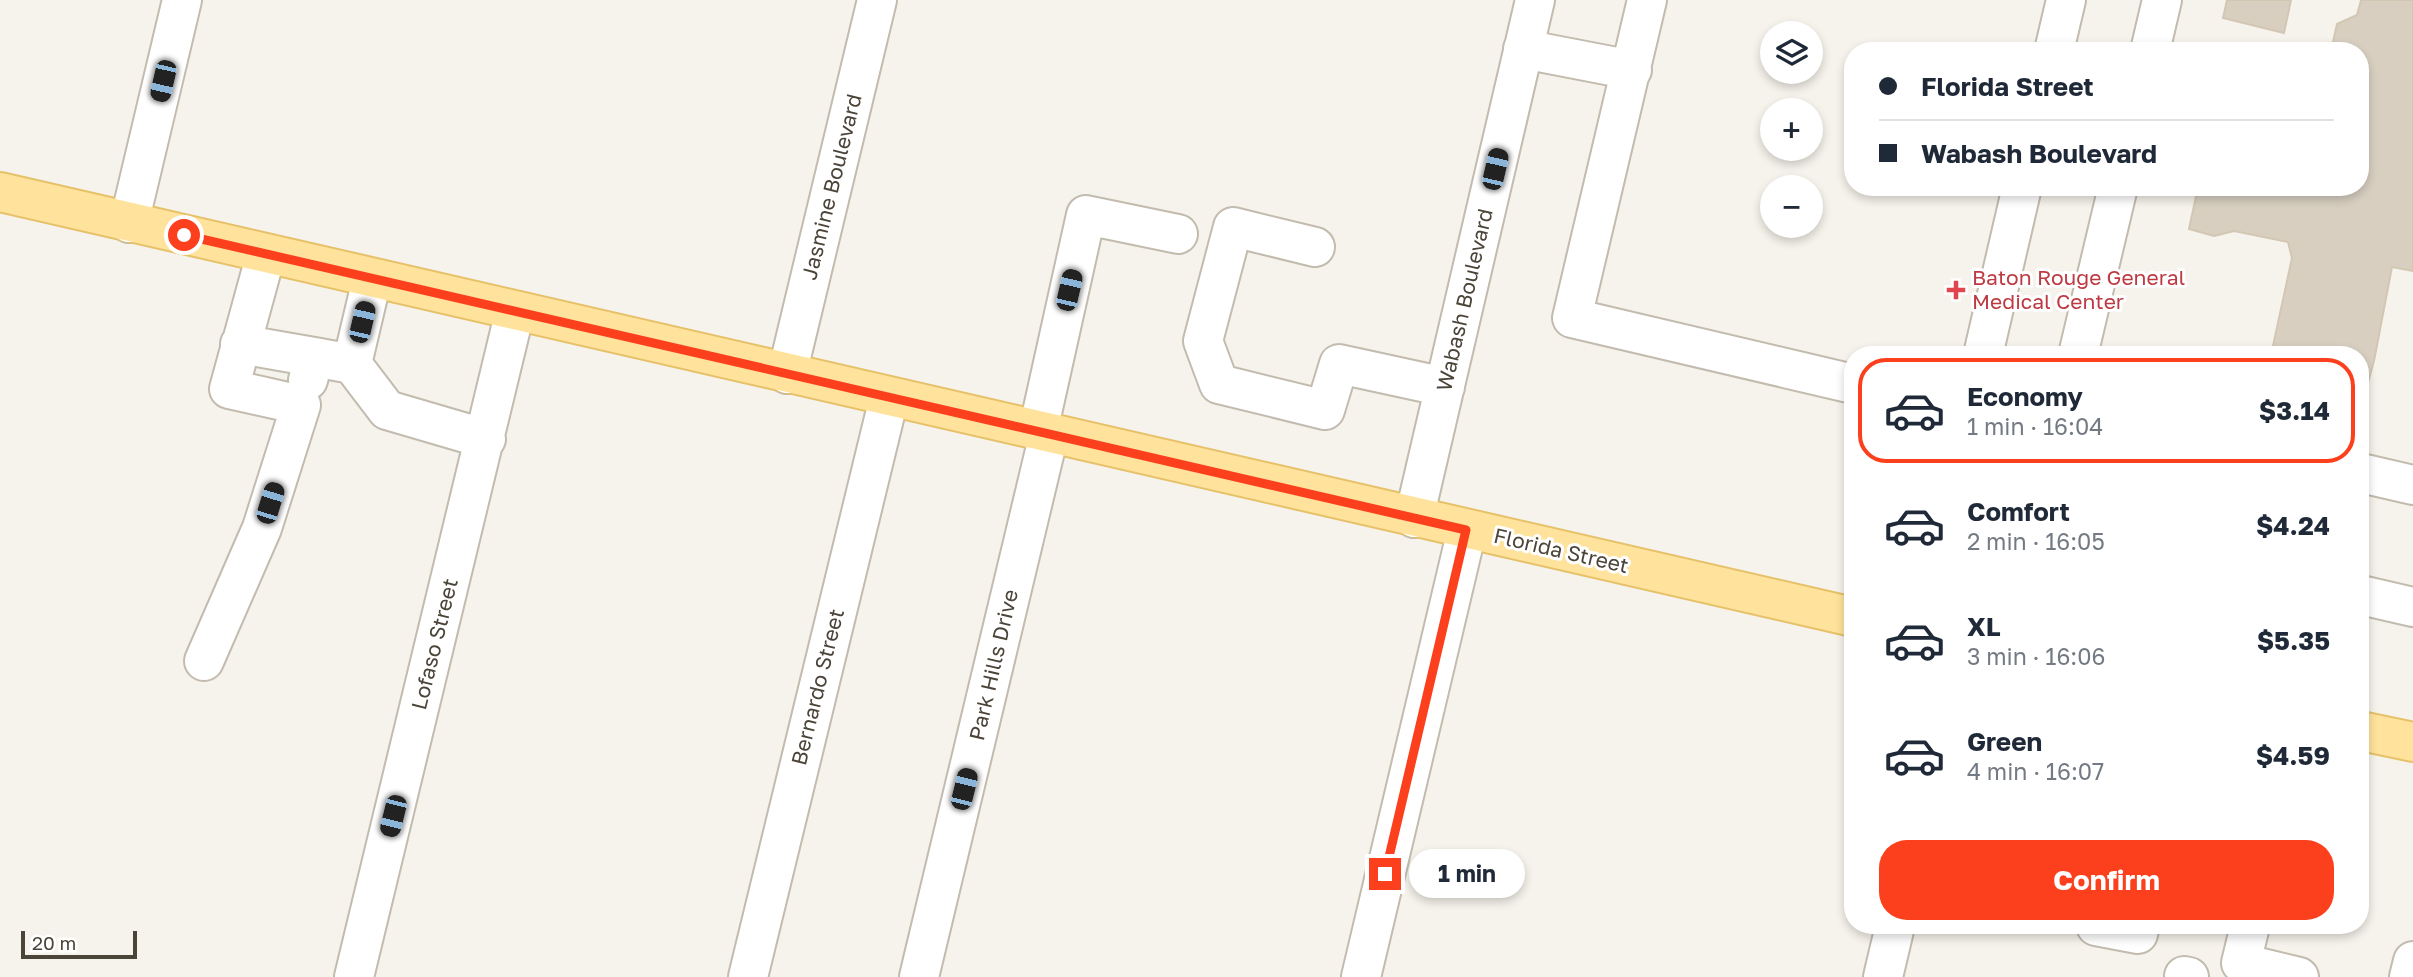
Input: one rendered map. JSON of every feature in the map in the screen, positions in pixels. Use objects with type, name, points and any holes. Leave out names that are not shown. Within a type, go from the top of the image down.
[{"type":"main road","name":"Florida Street","points":[[0,192],[888,398],[1844,615]]},
{"type":"main road","points":[[2369,733],[2413,742]]},
{"type":"street","points":[[129,223],[182,0]]},
{"type":"street","name":"Jasmine Boulevard","points":[[787,374],[877,0]]},
{"type":"street","name":"Wabash Boulevard","points":[[1414,518],[1535,0]]},
{"type":"street","points":[[1647,0],[1572,318],[1844,382]]},
{"type":"street","points":[[2056,42],[2066,0]]},
{"type":"street","points":[[2152,42],[2162,0]]},
{"type":"street","points":[[1522,49],[1632,70]]},
{"type":"street","points":[[1985,346],[2020,196]]},
{"type":"street","points":[[2080,346],[2116,196]]},
{"type":"street","name":"Park Hills Drive","points":[[919,977],[1043,432],[1086,215],[1178,234]]},
{"type":"street","points":[[1315,247],[1233,227],[1203,341],[1219,384],[1325,410],[1339,364],[1445,387]]},
{"type":"street","points":[[266,254],[229,388],[301,405]]},
{"type":"street","points":[[352,364],[372,279]]},
{"type":"street","name":"Lofaso Street","points":[[354,977],[515,312]]},
{"type":"street","points":[[240,344],[352,364],[387,410],[485,439]]},
{"type":"street","points":[[204,661],[262,528],[314,357]]},
{"type":"street","name":"Bernardo Street","points":[[748,977],[888,398]]},
{"type":"street","points":[[2369,475],[2413,485]]},
{"type":"street","points":[[1361,977],[1466,530]]},
{"type":"street","points":[[2369,597],[2413,607]]},
{"type":"street","points":[[1883,977],[1893,934]]},
{"type":"street","points":[[2248,934],[2239,970],[2299,977]]},
{"type":"street","points":[[2409,977],[2413,961]]},
{"type":"building","points":[[2227,0],[2291,0],[2284,33],[2223,18]]},
{"type":"building","points":[[2361,0],[2413,0],[2413,271],[2392,267],[2369,379],[2369,346],[2273,346],[2292,258],[2288,242],[2234,231],[2214,236],[2189,229],[2196,196],[2369,196],[2369,42],[2333,42],[2337,24],[2357,15]]},
{"type":"place","name":"Baton Rouge General Medical Center","points":[[1956,290]]},
{"type":"route","points":[[184,235],[1466,530],[1385,874]]}]
